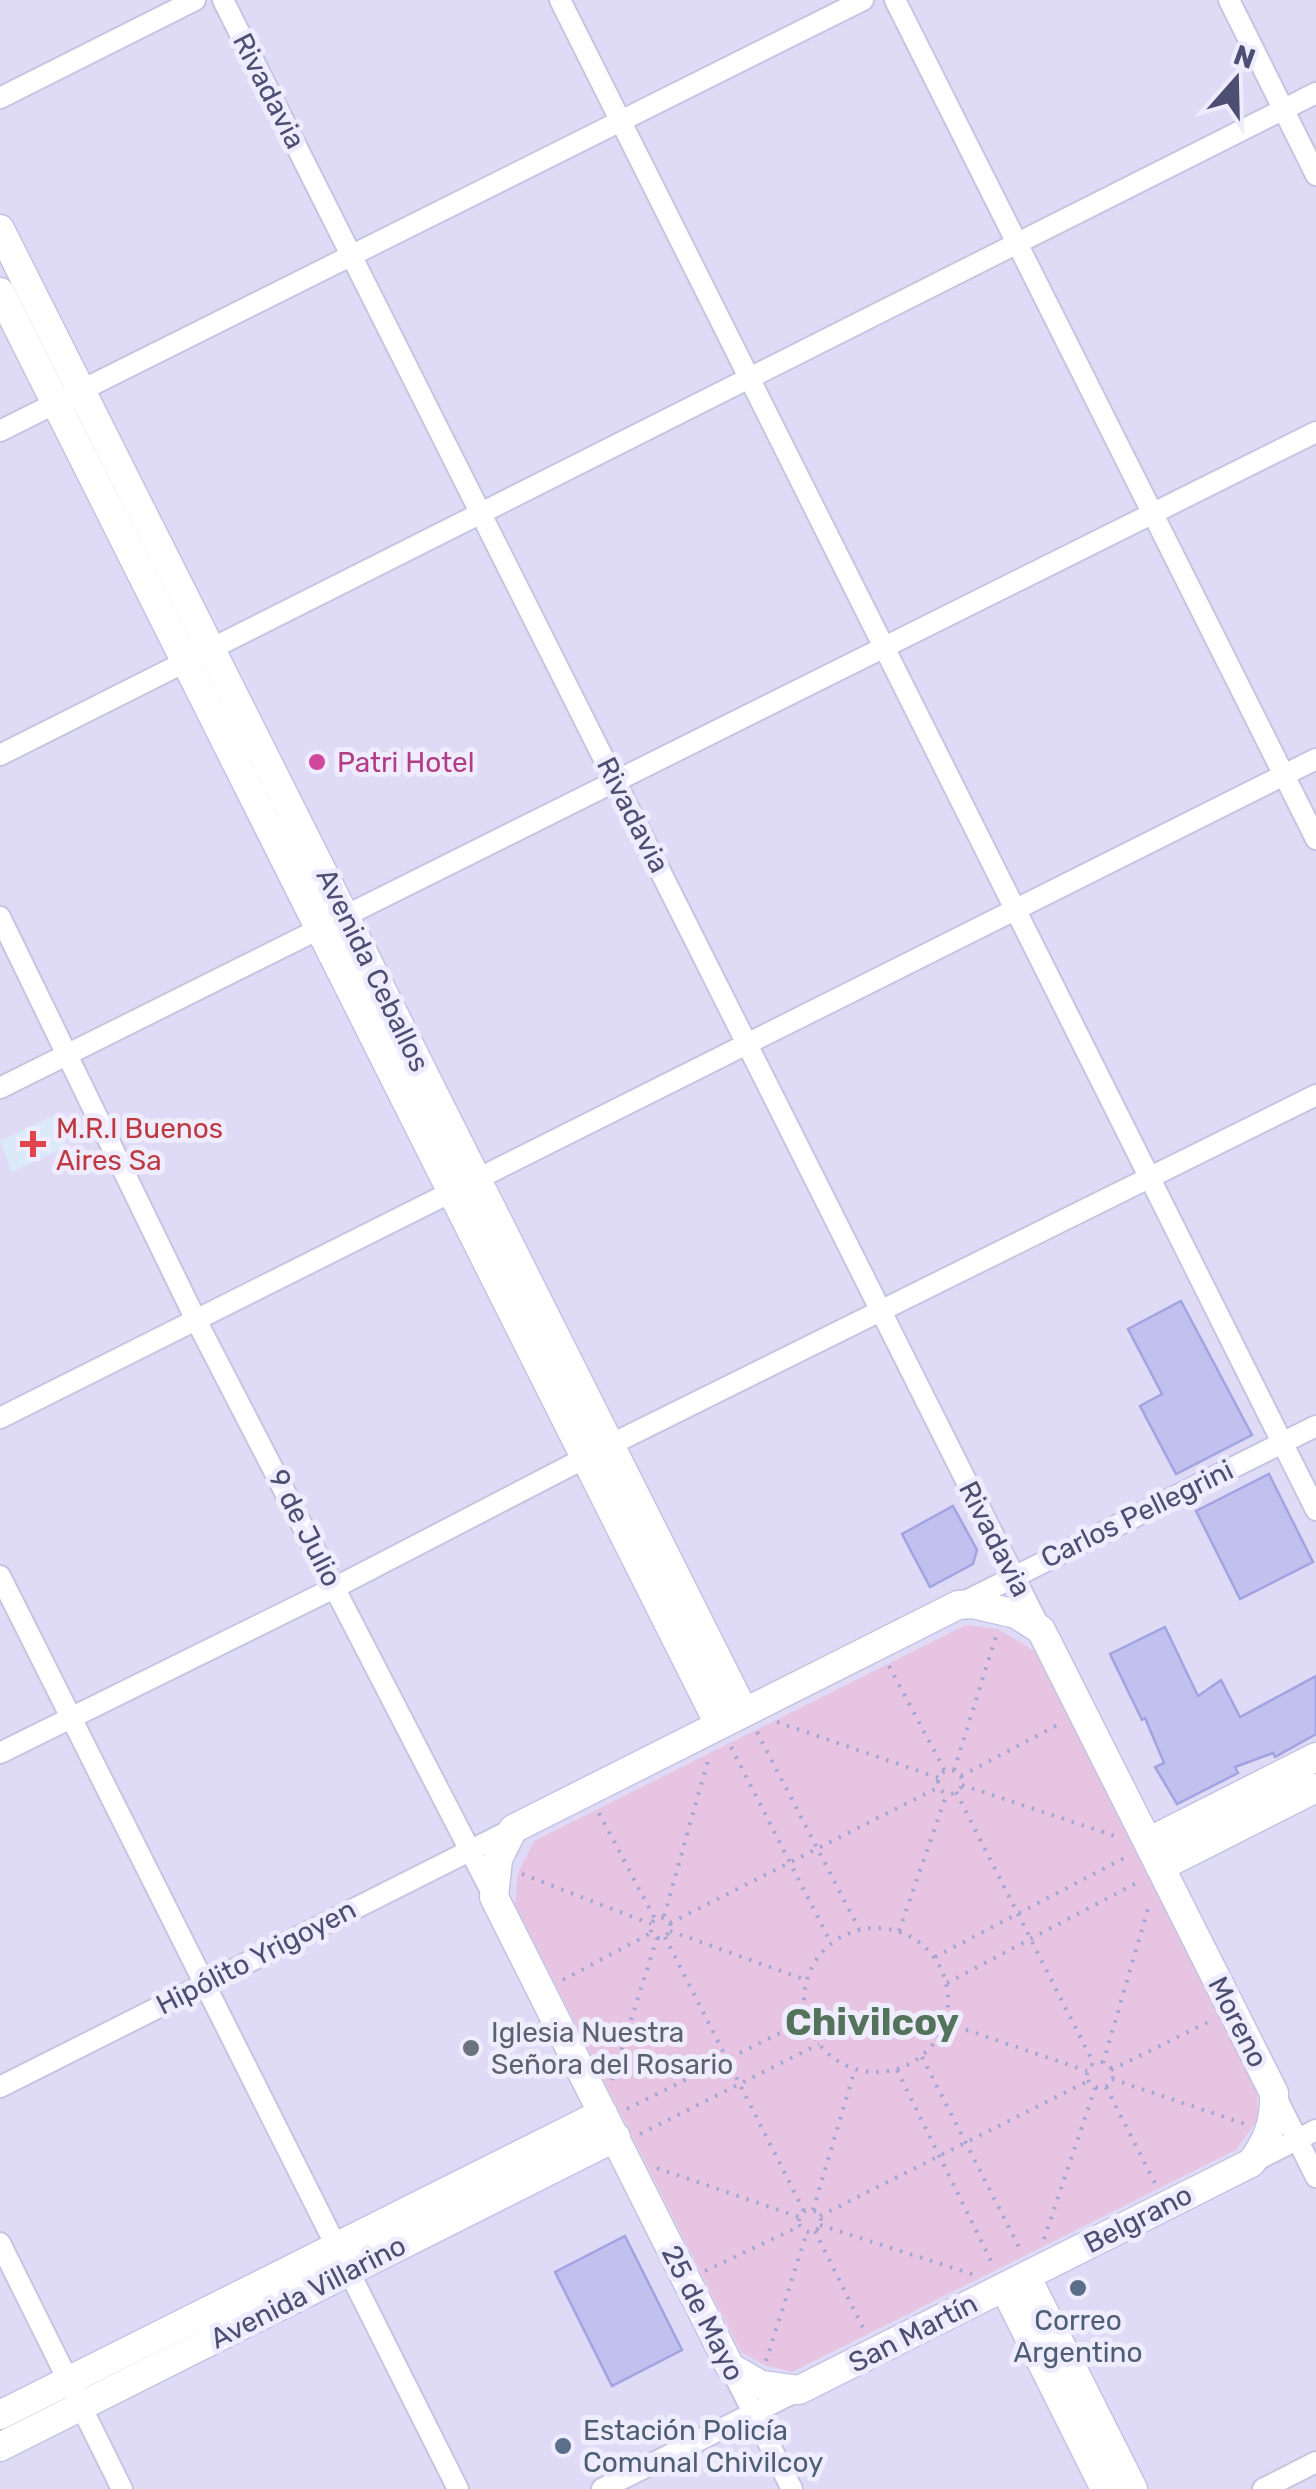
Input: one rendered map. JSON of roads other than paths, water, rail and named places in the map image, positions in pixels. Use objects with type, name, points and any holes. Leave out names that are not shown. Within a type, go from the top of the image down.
[{"type":"main road","name":"Avenida Ceballos","points":[[0,229],[69,399],[199,655],[346,916],[463,1184]]},
{"type":"main road","name":"Avenida Ceballos","points":[[0,292],[69,399]]},
{"type":"main road","name":"Avenida Ceballos","points":[[199,655],[320,929],[463,1184],[738,1728]]},
{"type":"main road","name":"Carlos Pellegrini","points":[[738,1728],[958,1604]]},
{"type":"main road","name":"Rivadavia","points":[[958,1604],[1002,1609],[1041,1630],[1149,1869]]},
{"type":"main road","name":"Hipólito Yrigoyen","points":[[513,1829],[738,1728]]},
{"type":"main road","points":[[1149,1869],[1316,1757]]},
{"type":"main road","points":[[1149,1869],[1316,1788]]},
{"type":"main road","points":[[507,1892],[498,1859],[513,1829]]},
{"type":"main road","name":"Moreno","points":[[1149,1869],[1274,2093]]},
{"type":"main road","name":"9 de Julio","points":[[507,1892],[617,2118]]},
{"type":"main road","points":[[1251,2163],[1270,2132],[1274,2093]]},
{"type":"main road","name":"Avenida Villarino","points":[[0,2447],[82,2406],[340,2260],[617,2118]]},
{"type":"main road","name":"25 de Mayo","points":[[617,2118],[742,2362]]},
{"type":"main road","name":"Belgrano","points":[[1018,2269],[1251,2163]]},
{"type":"main road","name":"Avenida Villarino","points":[[0,2415],[340,2260]]},
{"type":"main road","points":[[1018,2269],[1105,2489]]},
{"type":"main road","points":[[1018,2269],[1132,2489]]},
{"type":"main road","name":"San Martín","points":[[800,2390],[1018,2269]]},
{"type":"main road","points":[[742,2362],[761,2385],[800,2390]]},
{"type":"street","points":[[0,98],[195,0]]},
{"type":"street","name":"Rivadavia","points":[[223,0],[1041,1630]]},
{"type":"street","points":[[560,0],[1316,1510]]},
{"type":"street","points":[[0,431],[863,0]]},
{"type":"street","points":[[895,0],[1316,839]]},
{"type":"street","points":[[1230,0],[1316,175]]},
{"type":"street","points":[[0,756],[1316,94]]},
{"type":"street","points":[[0,1088],[1316,432]]},
{"type":"street","points":[[0,1418],[1316,759]]},
{"type":"street","name":"9 de Julio","points":[[0,917],[195,1318],[468,1851],[507,1892]]},
{"type":"street","points":[[0,1754],[1316,1095]]},
{"type":"street","name":"Carlos Pellegrini","points":[[958,1604],[1316,1426]]},
{"type":"street","points":[[0,1576],[458,2489]]},
{"type":"street","name":"Hipólito Yrigoyen","points":[[0,2087],[513,1829]]},
{"type":"street","name":"Moreno","points":[[1274,2093],[1307,2135],[1316,2177]]},
{"type":"street","name":"Belgrano","points":[[1251,2163],[1307,2135]]},
{"type":"street","points":[[0,2244],[122,2489]]},
{"type":"street","name":"25 de Mayo","points":[[742,2362],[753,2413],[792,2489]]},
{"type":"street","name":"San Martín","points":[[602,2489],[800,2390]]},
{"type":"street","points":[[1262,2489],[1316,2462]]},
{"type":"place","name":"Patri Hotel","points":[[317,762]]},
{"type":"place","name":"M.R.I Buenos Aires Sa","points":[[33,1144]]},
{"type":"place","name":"Iglesia Nuestra Señora del Rosario","points":[[471,2048]]},
{"type":"place","name":"Correo Argentino","points":[[1078,2288]]},
{"type":"place","name":"Estación Policía Comunal Chivilcoy","points":[[563,2446]]},
{"type":"district","name":"Chivilcoy","points":[[872,2022]]}]
